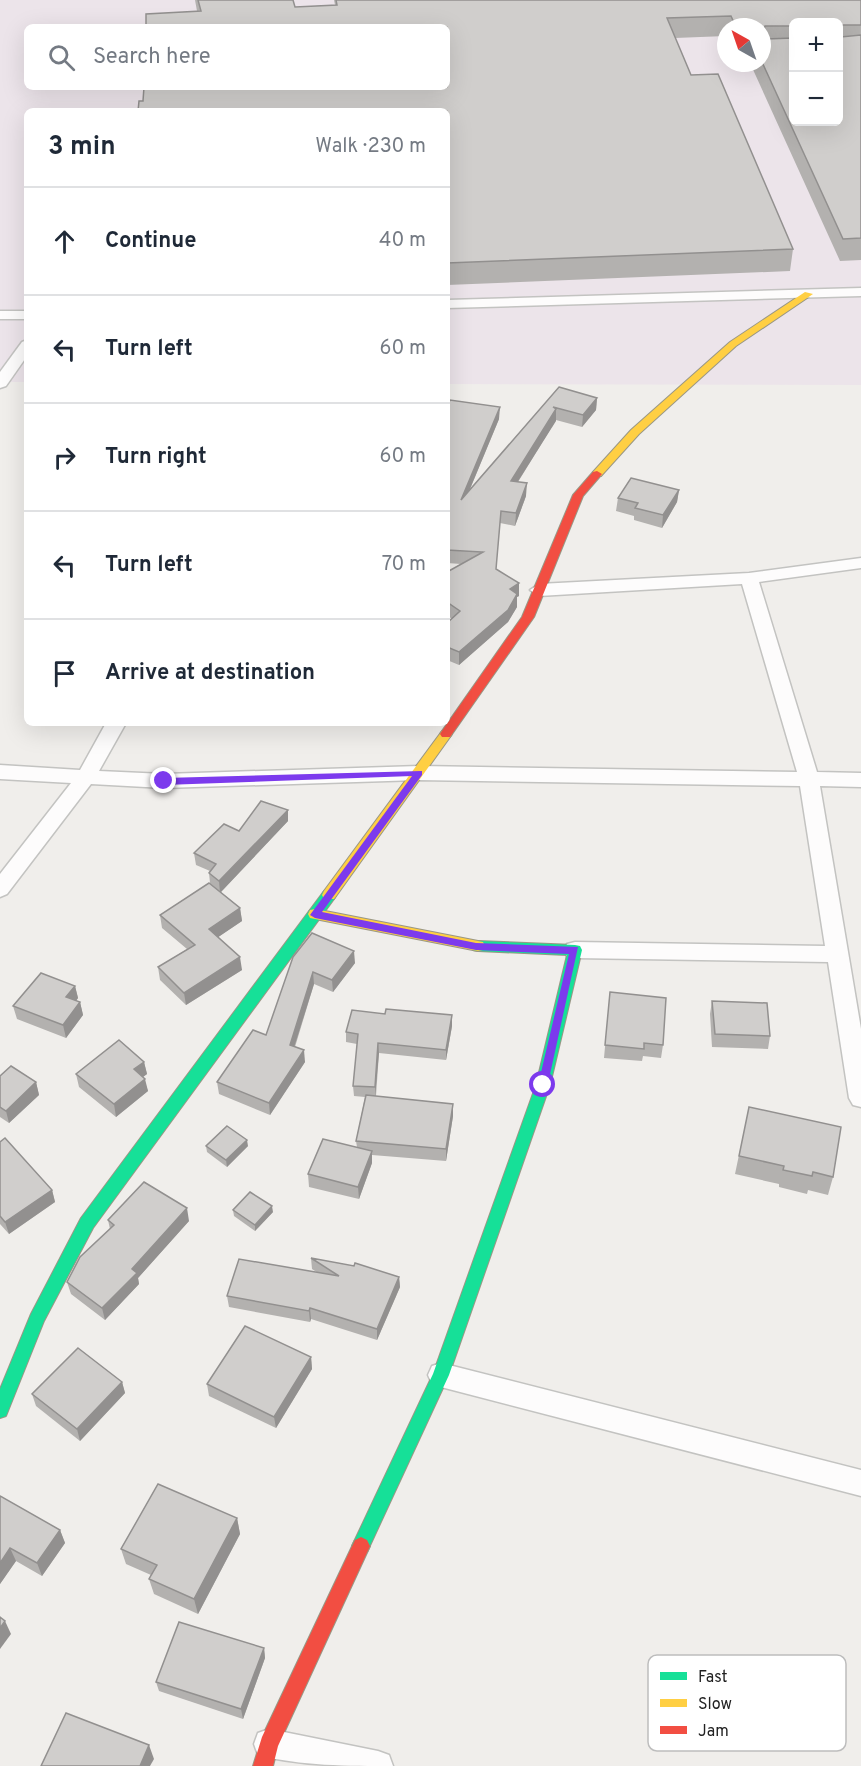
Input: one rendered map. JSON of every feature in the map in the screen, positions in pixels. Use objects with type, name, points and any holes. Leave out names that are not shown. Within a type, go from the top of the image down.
[{"type":"street","points":[[450,304],[861,292]]},
{"type":"street","points":[[0,1410],[37,1319],[87,1223],[419,773],[528,617],[578,495],[621,448],[734,344],[808,294]]},
{"type":"street","points":[[0,315],[24,315]]},
{"type":"street","points":[[0,384],[24,349]]},
{"type":"street","points":[[539,590],[749,578],[861,563]]},
{"type":"street","points":[[749,578],[809,778],[837,954],[859,1072],[861,1098]]},
{"type":"street","points":[[0,889],[86,777],[114,726]]},
{"type":"street","points":[[0,772],[164,781],[419,773],[861,780]]},
{"type":"street","points":[[315,915],[476,946],[575,950],[837,954]]},
{"type":"street","points":[[378,1766],[266,1755],[441,1375],[543,1085],[575,950]]},
{"type":"street","points":[[441,1375],[861,1484]]},
{"type":"shaded area","points":[[0,0],[861,0],[861,385],[450,384],[450,108],[24,108],[24,382],[0,382]]},
{"type":"building","points":[[198,0],[293,0],[295,7],[337,5],[336,0],[861,0],[861,25],[843,25],[843,18],[789,18],[789,26],[771,26],[771,18],[732,18],[731,16],[667,18],[691,75],[718,74],[793,249],[450,263],[450,108],[138,108],[139,101],[143,101],[144,90],[450,90],[450,24],[146,24],[146,14],[201,11]]},
{"type":"building","points":[[861,35],[861,238],[843,239],[791,126],[843,126],[843,37]]},
{"type":"building","points":[[789,38],[789,121],[767,72],[771,72],[771,39]]},
{"type":"building","points":[[559,387],[597,398],[583,415],[553,407],[556,409],[511,481],[527,483],[516,513],[501,511],[496,569],[519,583],[510,589],[517,594],[508,610],[459,652],[450,648],[450,620],[460,611],[450,604],[450,570],[483,552],[450,550],[450,400],[500,407],[461,500]]},
{"type":"building","points":[[631,478],[679,490],[663,515],[635,508],[638,503],[618,498]]},
{"type":"building","points":[[261,801],[288,810],[219,881],[209,873],[216,864],[194,853],[224,824],[239,831]]},
{"type":"building","points":[[209,883],[240,908],[209,929],[240,957],[184,993],[158,967],[195,945],[160,915]]},
{"type":"building","points":[[312,933],[354,951],[332,980],[313,972],[290,1045],[304,1050],[269,1103],[217,1082],[253,1030],[266,1035],[293,957]]},
{"type":"building","points":[[41,973],[75,986],[66,997],[80,1002],[63,1025],[13,1006]]},
{"type":"building","points":[[610,992],[666,998],[663,1045],[644,1043],[644,1049],[605,1045]]},
{"type":"building","points":[[712,1001],[767,1003],[770,1036],[715,1034]]},
{"type":"building","points":[[386,1009],[452,1015],[446,1050],[378,1043],[375,1087],[353,1086],[358,1034],[346,1032],[352,1010],[385,1014]]},
{"type":"building","points":[[119,1040],[144,1062],[134,1069],[145,1079],[114,1104],[76,1074]]},
{"type":"building","points":[[11,1066],[36,1082],[6,1111],[0,1107],[0,1076]]},
{"type":"building","points":[[366,1095],[453,1104],[446,1149],[356,1141]]},
{"type":"building","points":[[749,1107],[841,1127],[833,1177],[813,1172],[812,1176],[783,1170],[784,1166],[739,1156]]},
{"type":"building","points":[[227,1126],[247,1140],[226,1160],[206,1146]]},
{"type":"building","points":[[5,1138],[52,1190],[5,1222],[0,1216],[0,1142]]},
{"type":"building","points":[[323,1139],[372,1151],[358,1187],[308,1174]]},
{"type":"building","points":[[144,1182],[187,1208],[132,1269],[137,1273],[102,1308],[67,1282],[80,1257],[114,1225],[108,1220]]},
{"type":"building","points":[[250,1192],[272,1206],[255,1225],[233,1210]]},
{"type":"building","points":[[311,1258],[354,1266],[355,1263],[399,1277],[377,1329],[310,1308],[309,1311],[227,1296],[239,1259],[339,1276]]},
{"type":"building","points":[[245,1326],[311,1357],[274,1417],[207,1384]]},
{"type":"building","points":[[78,1348],[122,1382],[77,1429],[32,1394]]},
{"type":"building","points":[[158,1484],[237,1518],[194,1599],[149,1579],[157,1565],[121,1549]]},
{"type":"building","points":[[0,1496],[60,1530],[37,1563],[10,1548],[0,1563]]},
{"type":"building","points":[[0,1617],[5,1621],[0,1628]]},
{"type":"building","points":[[179,1622],[264,1648],[241,1709],[156,1682]]},
{"type":"building","points":[[66,1713],[149,1745],[140,1766],[41,1766]]},
{"type":"traffic: fast","points":[[0,1410],[37,1319],[87,1223],[329,895]]},
{"type":"traffic: fast","points":[[361,1546],[441,1375],[543,1085],[575,950],[478,946]]},
{"type":"traffic: slow","points":[[597,474],[635,432],[733,344],[808,294]]},
{"type":"traffic: slow","points":[[329,895],[446,734]]},
{"type":"traffic: slow","points":[[315,914],[478,946]]},
{"type":"traffic: jam","points":[[446,734],[528,617],[578,495],[597,474]]},
{"type":"traffic: jam","points":[[263,1766],[269,1744],[361,1546]]},
{"type":"route","points":[[164,781],[419,773],[315,915],[476,946],[575,950],[543,1085]]}]
